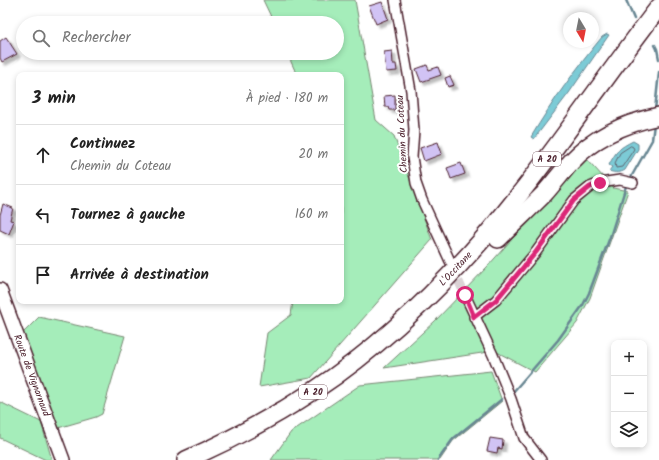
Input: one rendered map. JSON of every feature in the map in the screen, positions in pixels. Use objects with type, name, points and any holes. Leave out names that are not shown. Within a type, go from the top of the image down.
[{"type":"highway","name":"L'Occitane","points":[[186,460],[220,445],[254,427],[316,389],[368,351],[424,301],[457,267],[493,226],[547,159],[659,7]]},
{"type":"highway","name":"L'Occitane","points":[[213,460],[258,437],[322,399],[373,361],[431,310],[498,238],[555,166],[659,25]]},
{"type":"highway","points":[[498,238],[544,194],[572,161],[588,146],[606,134],[623,126],[659,116]]},
{"type":"street","name":"Chemin du Coteau","points":[[395,0],[411,91],[414,130],[412,157],[416,183],[422,200],[450,261]]},
{"type":"street","points":[[474,317],[496,300],[536,252],[574,200],[590,187],[600,183],[620,180],[633,183]]},
{"type":"street","name":"Route de Vignarnaud","points":[[0,290],[63,460]]},
{"type":"street","points":[[465,295],[493,355],[524,438],[541,460]]},
{"type":"green space","points":[[263,0],[355,0],[376,120],[394,136],[432,240],[311,378],[259,387],[267,333],[291,315],[293,304],[344,304],[344,72],[296,72],[290,60],[344,60],[344,16],[271,16]]},
{"type":"green space","points":[[585,157],[613,188],[628,191],[590,298],[577,323],[535,372],[495,351],[384,368],[435,321],[487,267]]},
{"type":"green space","points":[[39,317],[125,336],[102,414],[58,428],[25,350],[22,334]]},
{"type":"green space","points":[[491,371],[502,401],[453,441],[440,460],[271,460],[291,432],[360,385]]},
{"type":"green space","points":[[0,402],[41,422],[52,460],[46,460],[0,438]]},
{"type":"water","points":[[607,34],[609,35],[569,93],[534,139],[531,137],[573,73],[593,48],[599,48],[599,41]]},
{"type":"water","points":[[633,141],[638,144],[638,149],[625,170],[622,172],[609,171],[612,167],[609,165],[616,153],[621,148]]},
{"type":"building","points":[[382,2],[388,19],[376,24],[369,6]]},
{"type":"building","points":[[6,37],[16,52],[16,55],[2,62],[0,58],[0,41]]},
{"type":"building","points":[[392,51],[393,64],[396,64],[397,71],[386,72],[384,52]]},
{"type":"building","points":[[427,65],[429,70],[438,67],[441,75],[421,82],[416,69]]},
{"type":"building","points":[[450,76],[454,85],[448,87],[445,78]]},
{"type":"building","points":[[395,95],[395,110],[389,110],[388,107],[385,107],[384,96]]},
{"type":"building","points":[[438,142],[442,154],[424,161],[420,148]]},
{"type":"building","points":[[461,163],[465,174],[451,179],[447,168]]},
{"type":"building","points":[[3,204],[13,208],[10,220],[14,221],[9,234],[0,230],[0,215]]},
{"type":"building","points":[[490,438],[503,440],[502,449],[498,448],[497,453],[487,451]]},
{"type":"waterway","points":[[626,0],[634,19]]},
{"type":"waterway","points":[[655,45],[659,59]]},
{"type":"waterway","points":[[655,110],[659,72]]},
{"type":"waterway","points":[[630,179],[652,140],[654,124]]},
{"type":"waterway","points":[[513,392],[558,340],[583,305],[610,237],[626,186]]},
{"type":"waterway","points":[[438,460],[453,439],[502,399]]},
{"type":"tunnel","points":[[453,269],[465,295]]},
{"type":"route","points":[[465,295],[474,317],[496,300],[536,252],[574,200],[590,187],[600,183]]}]
